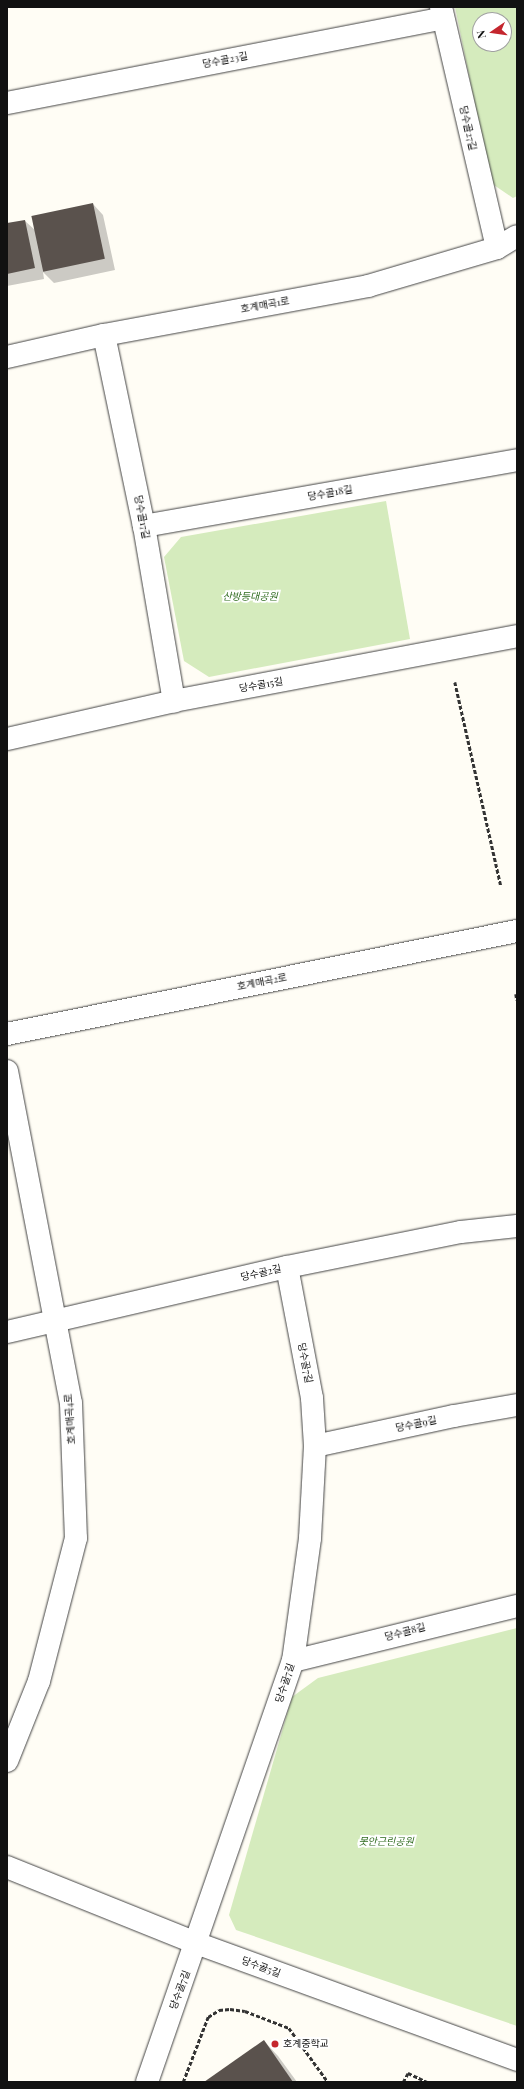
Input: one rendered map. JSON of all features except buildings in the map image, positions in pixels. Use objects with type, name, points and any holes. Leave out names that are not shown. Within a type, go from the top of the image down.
[{"type":"street","name":"당수골23길","points":[[7,103],[442,12]]},
{"type":"street","name":"당수골27길","points":[[442,12],[497,248]]},
{"type":"street","name":"호계매곡1로","points":[[7,357],[104,335],[368,286],[497,248],[517,236]]},
{"type":"street","name":"당수골17길","points":[[104,335],[144,526],[174,700]]},
{"type":"street","name":"당수골18길","points":[[144,526],[517,460]]},
{"type":"street","name":"당수골15길","points":[[7,739],[174,700],[517,636]]},
{"type":"street","name":"호계매곡2로","points":[[7,1034],[517,931]]},
{"type":"street","name":"호계매곡4로","points":[[7,1071],[71,1403],[76,1538],[39,1681],[7,1761]]},
{"type":"street","name":"당수골2길","points":[[7,1332],[56,1322],[286,1267],[461,1232],[517,1226]]},
{"type":"street","name":"당수골7길","points":[[147,2082],[293,1661],[310,1538],[316,1446],[312,1398],[286,1267]]},
{"type":"street","name":"당수골9길","points":[[316,1446],[454,1416],[517,1405]]},
{"type":"street","name":"당수골8길","points":[[293,1661],[461,1618],[517,1606]]},
{"type":"street","name":"당수골5길","points":[[7,1867],[196,1943],[517,2060]]},
{"type":"path","points":[[455,682],[500,886]]},
{"type":"path","points":[[516,994],[517,1000]]},
{"type":"path","points":[[182,2082],[208,2017],[220,2010],[230,2009],[245,2011],[289,2028],[328,2082]]},
{"type":"path","points":[[403,2082],[408,2073],[427,2082]]},
{"type":"green space","points":[[455,7],[517,7],[517,196],[513,198],[491,183]]},
{"type":"green space","name":"산방등대공원","points":[[386,501],[410,639],[209,677],[184,661],[164,557],[181,537]]},
{"type":"green space","name":"못안근린공원","points":[[517,1628],[517,2026],[236,1930],[229,1915],[292,1697],[318,1678]]},
{"type":"place","name":"호계중학교","points":[[275,2044]]}]
